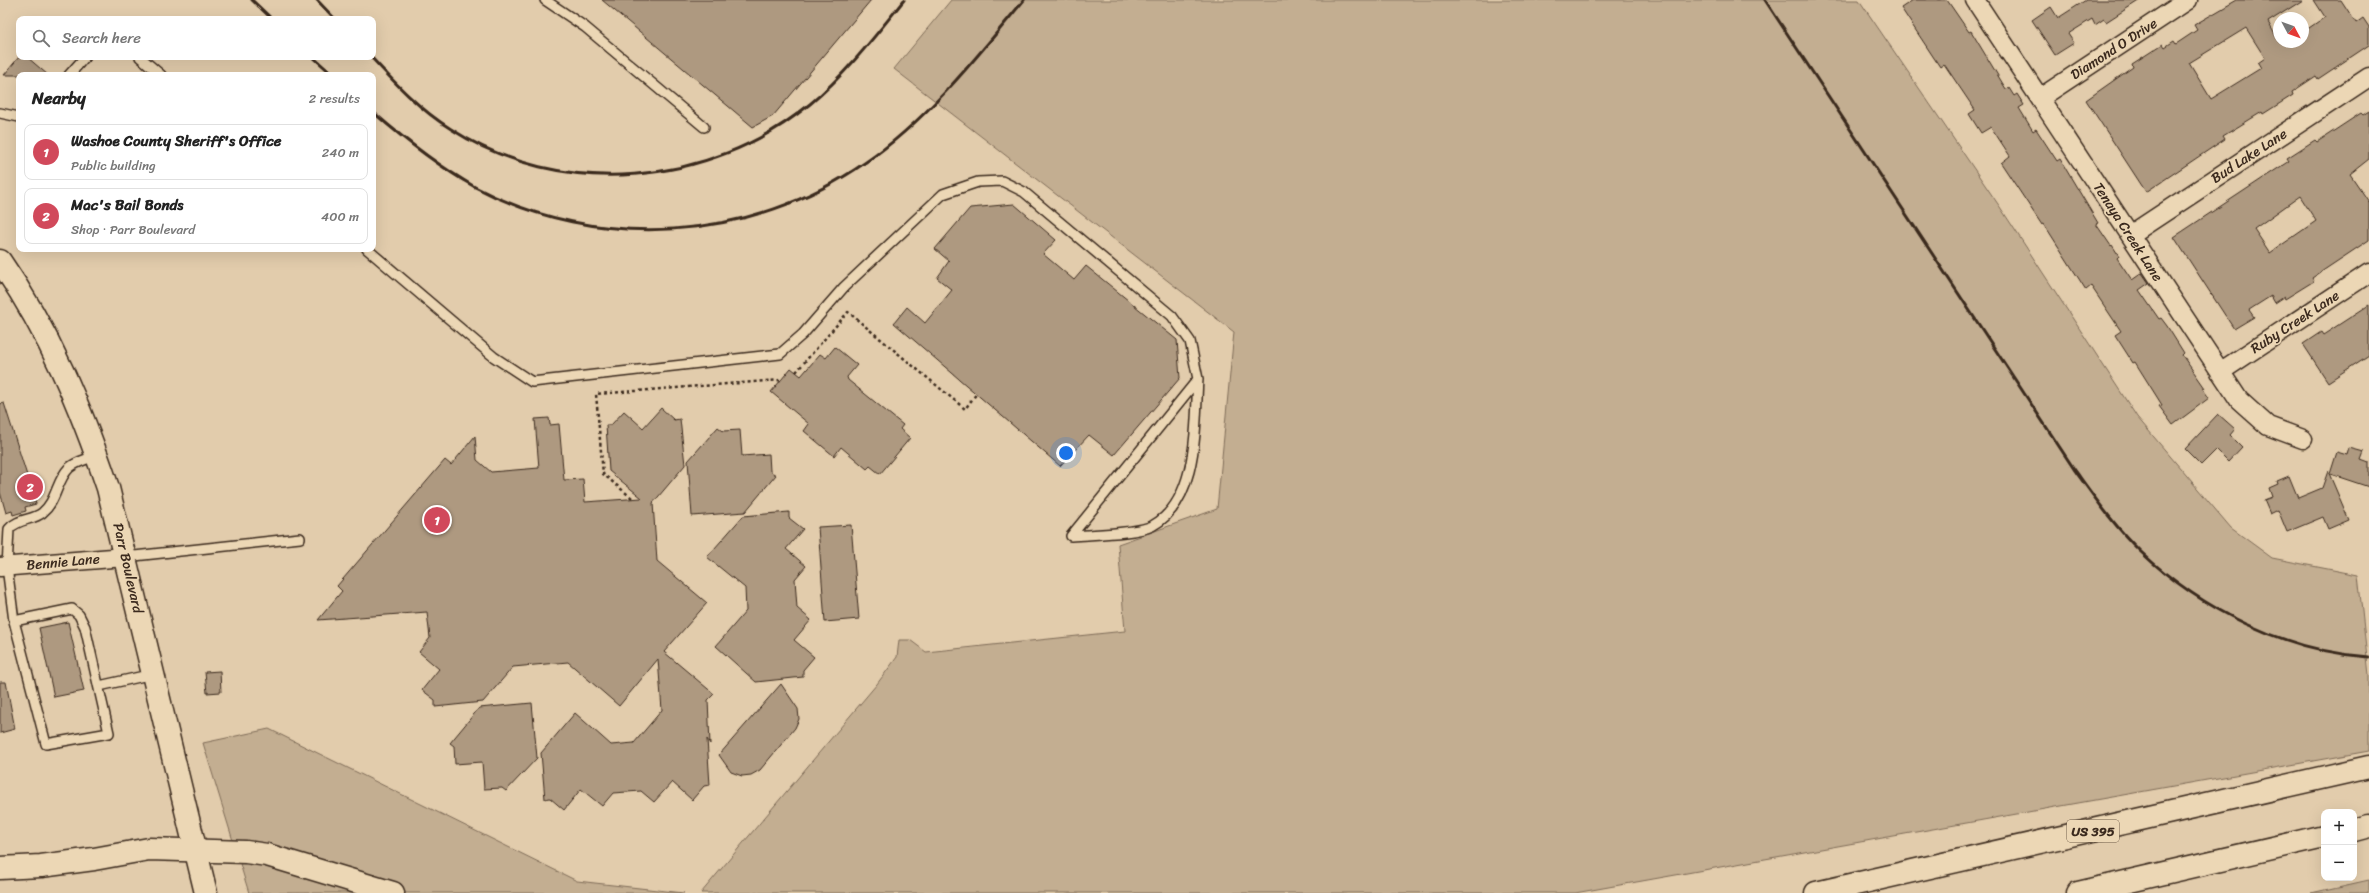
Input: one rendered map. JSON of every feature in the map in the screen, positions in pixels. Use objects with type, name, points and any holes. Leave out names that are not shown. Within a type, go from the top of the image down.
[{"type":"main road","name":"Parr Boulevard","points":[[0,261],[42,329],[67,378],[97,455],[108,488],[206,893]]},
{"type":"main road","name":"US 395","points":[[1816,893],[2369,767]]},
{"type":"main road","points":[[2357,829],[2369,826]]},
{"type":"main road","points":[[2078,893],[2321,837]]},
{"type":"main road","points":[[0,868],[41,866],[94,860],[149,848],[246,852],[267,856],[393,893]]},
{"type":"street","name":"Tenaya Creek Lane","points":[[1975,0],[2239,400],[2268,426],[2302,439]]},
{"type":"street","name":"Diamond O Drive","points":[[2040,98],[2188,0]]},
{"type":"street","name":"Bud Lake Lane","points":[[2130,235],[2369,77]]},
{"type":"street","name":"Ruby Creek Lane","points":[[2220,372],[2369,273]]},
{"type":"street","name":"Bennie Lane","points":[[4,567],[125,557]]},
{"type":"lane","points":[[545,0],[585,28],[704,127]]},
{"type":"lane","points":[[72,72],[82,60]]},
{"type":"lane","points":[[144,60],[158,72]]},
{"type":"lane","points":[[0,113],[16,116]]},
{"type":"lane","points":[[371,252],[494,357],[532,382],[780,354],[803,334],[844,287],[943,194],[978,182],[1002,181],[1024,192],[1172,316],[1190,341],[1198,379],[1193,453],[1182,497],[1169,514],[1151,526],[1071,536],[1198,379]]},
{"type":"lane","points":[[14,621],[72,609],[79,615],[85,626],[109,733],[46,744],[14,621],[4,567],[8,538],[12,525],[38,517],[47,509],[54,499],[62,476],[70,467],[97,455]]},
{"type":"lane","points":[[125,557],[300,538]]},
{"type":"lane","points":[[99,686],[153,674]]},
{"type":"path","points":[[796,372],[848,312],[965,409],[978,393]]},
{"type":"path","points":[[632,498],[603,474],[596,394],[780,380]]},
{"type":"shaded area","points":[[951,0],[1859,0],[2000,207],[2137,417],[2231,528],[2272,558],[2358,575],[2369,675],[2369,751],[1575,893],[701,893],[877,684],[897,657],[899,640],[910,640],[926,652],[1125,631],[1118,544],[1217,509],[1234,332],[894,69]]},
{"type":"shaded area","points":[[269,729],[577,881],[684,893],[249,893],[203,743]]},
{"type":"shaded area","points":[[2369,880],[2369,893],[2311,893]]},
{"type":"building","points":[[602,0],[871,0],[773,116],[753,127]]},
{"type":"building","points":[[1913,0],[1947,0],[1969,32],[1971,31],[2006,89],[2009,88],[2014,96],[2017,94],[2024,105],[2019,108],[2033,131],[2036,129],[2057,161],[2060,159],[2098,223],[2096,224],[2111,246],[2112,245],[2119,256],[2117,258],[2132,280],[2142,273],[2149,283],[2139,290],[2159,319],[2161,318],[2167,326],[2184,353],[2182,355],[2205,388],[2203,389],[2209,398],[2173,425],[2159,406],[2162,405],[2135,362],[2133,363],[2115,335],[2121,331],[2091,286],[2086,290],[2044,224],[2042,225],[2001,163],[2010,156],[1991,127],[1981,133],[1969,114],[1975,110],[1944,64],[1940,67],[1901,8]]},
{"type":"building","points":[[2086,0],[2140,0],[2106,22],[2104,19],[2095,25],[2092,19],[2068,34],[2074,43],[2055,55],[2032,20],[2051,7],[2058,18]]},
{"type":"building","points":[[2237,0],[2303,0],[2284,12],[2273,12],[2273,19],[2268,22],[2273,31],[2273,48],[2309,48],[2309,28],[2325,17],[2314,0],[2341,0],[2356,23],[2363,18],[2369,27],[2369,45],[2318,79],[2316,76],[2292,92],[2293,95],[2263,114],[2262,112],[2223,136],[2225,139],[2146,192],[2086,100],[2133,67],[2132,64],[2163,44],[2165,47],[2174,41],[2176,44],[2197,30],[2194,25]],"holes":[[[2246,28],[2265,58],[2258,63],[2261,68],[2211,99],[2189,63]]]},
{"type":"building","points":[[16,60],[30,60],[44,72],[16,72],[16,75],[4,75]]},
{"type":"building","points":[[2369,111],[2369,159],[2350,174],[2369,202],[2369,240],[2312,278],[2314,281],[2285,299],[2284,297],[2275,303],[2271,296],[2249,310],[2254,317],[2234,329],[2174,237],[2289,161],[2287,158],[2315,140],[2317,142],[2361,113],[2363,115]],"holes":[[[2300,196],[2316,221],[2270,253],[2254,229]]]},
{"type":"building","points":[[1014,204],[1056,240],[1043,254],[1074,280],[1086,266],[1177,340],[1180,378],[1114,455],[1089,435],[1060,466],[894,323],[907,307],[925,323],[952,290],[937,278],[949,261],[935,249],[970,208]]},
{"type":"building","points":[[2369,305],[2369,355],[2328,382],[2303,344],[2321,332],[2323,335]]},
{"type":"building","points":[[835,347],[857,365],[847,377],[848,380],[903,425],[900,429],[910,438],[880,474],[870,466],[867,469],[841,447],[834,456],[804,431],[809,424],[771,392],[791,368],[801,376],[820,354],[826,358]]},
{"type":"building","points":[[4,403],[36,504],[25,507],[26,511],[13,515],[12,511],[6,513],[0,492],[0,404]]},
{"type":"building","points":[[661,408],[674,420],[680,419],[685,465],[653,503],[657,561],[707,603],[664,652],[714,694],[708,700],[710,744],[707,739],[710,785],[704,786],[692,800],[672,782],[654,802],[641,791],[613,793],[602,806],[581,789],[564,810],[550,798],[545,799],[541,753],[575,713],[611,745],[634,743],[662,710],[658,659],[619,706],[568,662],[513,667],[483,702],[435,707],[435,700],[422,690],[439,669],[419,652],[430,638],[427,612],[318,620],[342,591],[337,586],[445,460],[451,465],[475,436],[477,460],[491,472],[539,468],[535,419],[549,418],[550,425],[559,424],[564,480],[583,479],[585,502],[642,498],[609,471],[606,425],[611,425],[624,411],[643,428]]},
{"type":"building","points":[[2218,414],[2235,429],[2230,435],[2242,447],[2228,462],[2216,450],[2201,465],[2185,449]]},
{"type":"building","points":[[718,427],[723,431],[740,430],[742,456],[769,454],[770,471],[776,475],[745,512],[692,516],[688,461]]},
{"type":"building","points":[[2349,448],[2364,452],[2361,460],[2369,463],[2369,487],[2330,474],[2337,452],[2347,455]]},
{"type":"building","points":[[2328,471],[2349,520],[2328,529],[2323,517],[2287,532],[2278,510],[2270,514],[2264,500],[2272,497],[2269,488],[2278,484],[2277,481],[2289,476],[2298,498],[2322,488]]},
{"type":"building","points":[[789,512],[789,518],[803,529],[786,549],[806,566],[795,579],[797,608],[811,620],[794,640],[814,657],[803,670],[803,677],[756,682],[716,646],[746,611],[745,588],[707,557],[743,516]]},
{"type":"building","points":[[851,525],[859,619],[825,622],[818,527]]},
{"type":"building","points":[[68,622],[84,691],[54,697],[39,628]]},
{"type":"building","points":[[220,671],[221,692],[207,693],[205,672]]},
{"type":"building","points":[[0,682],[6,682],[15,729],[0,733]]},
{"type":"building","points":[[781,684],[798,709],[799,719],[795,728],[760,770],[751,775],[742,776],[731,772],[719,755]]},
{"type":"building","points":[[532,703],[537,758],[506,791],[502,788],[484,789],[482,762],[455,764],[454,746],[450,743],[479,708]]},
{"type":"railway","points":[[252,0],[269,16]]},
{"type":"railway","points":[[317,0],[332,16]]},
{"type":"railway","points":[[374,60],[418,105],[440,122],[494,152],[539,167],[587,174],[634,174],[681,167],[727,153],[770,132],[810,104],[836,80],[860,54],[904,0]]},
{"type":"railway","points":[[376,114],[448,170],[475,187],[522,208],[572,222],[623,229],[674,229],[725,222],[774,209],[822,189],[866,162],[889,145],[910,127],[950,87],[1024,0]]},
{"type":"railway","points":[[1765,0],[2074,469],[2123,533],[2141,552],[2165,573],[2191,592],[2246,624],[2307,646],[2338,653],[2369,657]]},
{"type":"railway","points":[[316,60],[330,72]]},
{"type":"place","name":"Mac's Bail Bonds","points":[[30,487]]},
{"type":"place","name":"Washoe County Sheriff's Office","points":[[437,520]]}]
